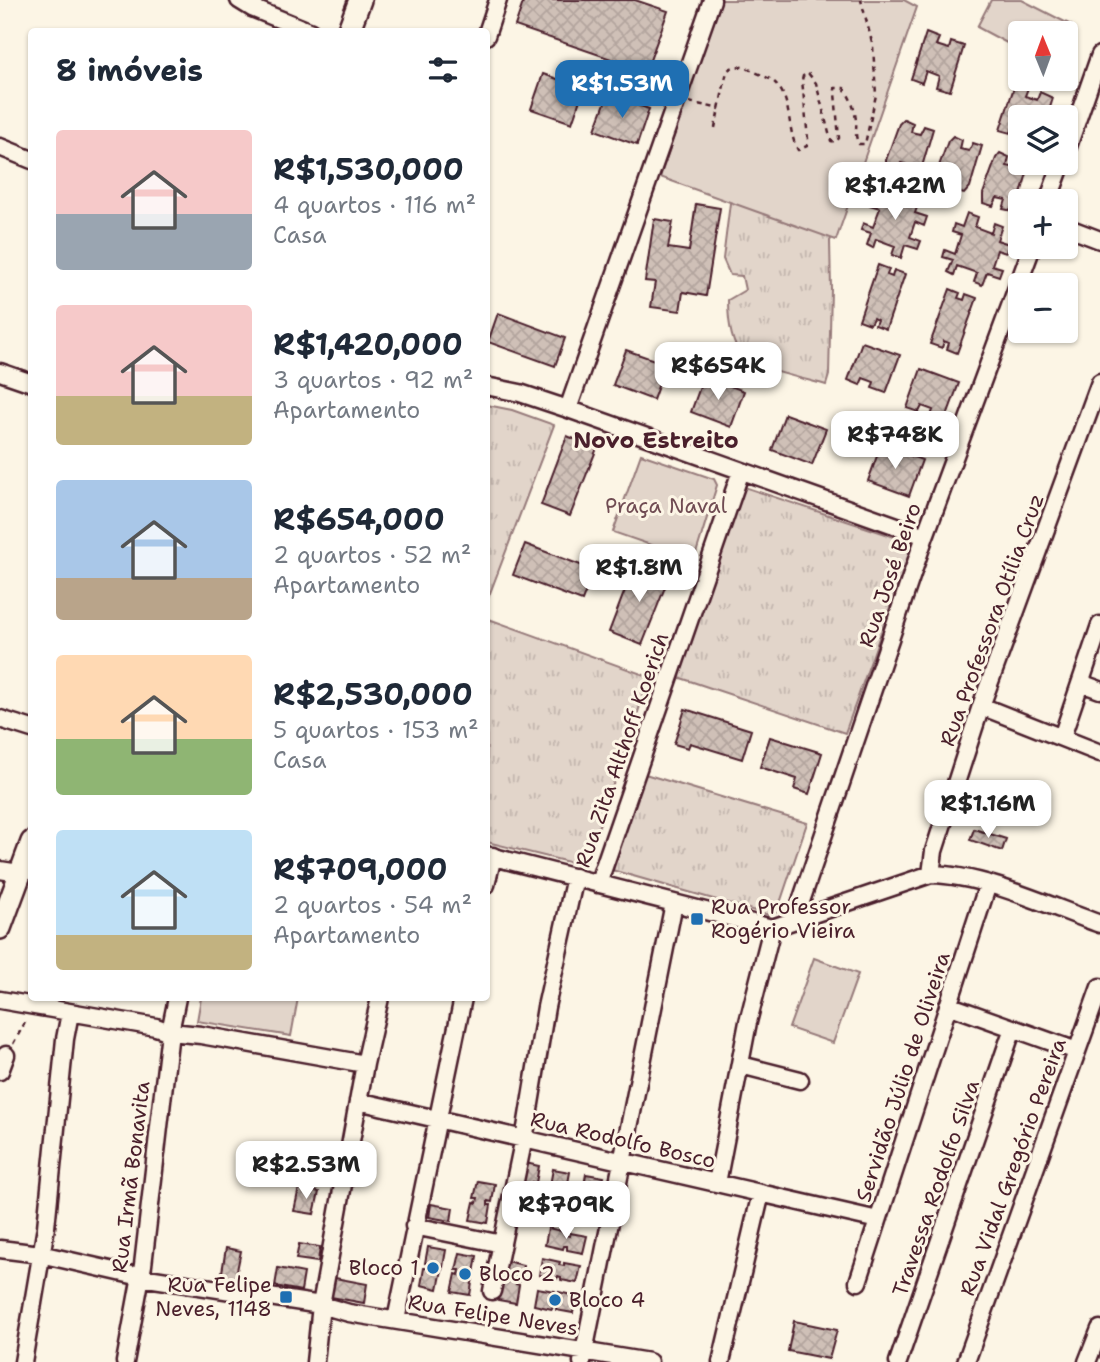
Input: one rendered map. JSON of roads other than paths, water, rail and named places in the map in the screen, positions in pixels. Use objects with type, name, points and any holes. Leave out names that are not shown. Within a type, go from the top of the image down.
[{"type":"main road","points":[[350,28],[360,0]]},
{"type":"main road","points":[[0,928],[9,871],[28,847]]},
{"type":"street","points":[[239,0],[301,28]]},
{"type":"street","points":[[489,28],[498,0]]},
{"type":"street","points":[[568,409],[712,0]]},
{"type":"street","points":[[1078,118],[1100,55]]},
{"type":"street","points":[[0,147],[28,158]]},
{"type":"street","points":[[1078,232],[1100,240]]},
{"type":"street","name":"Rua José Beiro","points":[[795,919],[925,536],[1028,259]]},
{"type":"street","points":[[0,372],[28,382]]},
{"type":"street","name":"Rua Professora Otília Cruz","points":[[931,874],[934,851],[981,706],[1100,382]]},
{"type":"street","points":[[490,387],[520,393],[568,409],[925,536]]},
{"type":"street","name":"Rua Zita Althoff Koerich","points":[[598,884],[741,471]]},
{"type":"street","points":[[1062,737],[1100,625]]},
{"type":"street","points":[[1081,683],[1100,690]]},
{"type":"street","points":[[981,706],[1100,753]]},
{"type":"street","points":[[0,719],[28,728]]},
{"type":"street","points":[[490,856],[772,928],[931,874],[949,875],[988,884],[1100,924]]},
{"type":"street","points":[[492,1291],[524,1139],[546,1007],[575,877]]},
{"type":"street","name":"Servidão Júlio de Oliveira","points":[[858,1282],[988,884]]},
{"type":"street","points":[[583,1357],[674,903]]},
{"type":"street","points":[[717,1183],[748,1022],[772,928]]},
{"type":"street","name":"Rua Vidal Gregório Pereira","points":[[966,1362],[1100,987]]},
{"type":"street","points":[[0,1000],[42,1004],[70,1013],[156,1027],[170,1032],[201,1035],[365,1065]]},
{"type":"street","name":"Rua Irmã Bonavita","points":[[125,1362],[141,1277],[170,1032],[176,1001]]},
{"type":"street","points":[[315,1362],[321,1305],[358,1101],[379,1001]]},
{"type":"street","points":[[396,1320],[462,1001]]},
{"type":"street","points":[[948,1005],[1077,1051]]},
{"type":"street","points":[[23,1362],[46,1227],[70,1013]]},
{"type":"street","name":"Travessa Rodolfo Silva","points":[[898,1362],[1013,1028]]},
{"type":"street","points":[[741,1065],[800,1080]]},
{"type":"street","name":"Rua Rodolfo Bosco","points":[[358,1101],[878,1220]]},
{"type":"street","points":[[721,1362],[761,1194]]},
{"type":"street","points":[[414,1226],[502,1244]]},
{"type":"street","name":"Rua Felipe Neves","points":[[0,1249],[40,1254],[141,1277],[321,1305],[349,1313],[583,1357],[645,1362]]},
{"type":"street","points":[[1087,1362],[1100,1329]]},
{"type":"place","name":"Rua Professor Rogério Vieira","points":[[697,919]]},
{"type":"place","name":"Bloco 1","points":[[433,1268]]},
{"type":"place","name":"Bloco 2","points":[[465,1274]]},
{"type":"place","name":"Rua Felipe Neves, 1148","points":[[286,1297]]},
{"type":"place","name":"Bloco 4","points":[[555,1300]]},
{"type":"district","name":"Novo Estreito","points":[[656,440]]},
{"type":"park label","name":"Praça Naval","points":[[666,506]]}]
